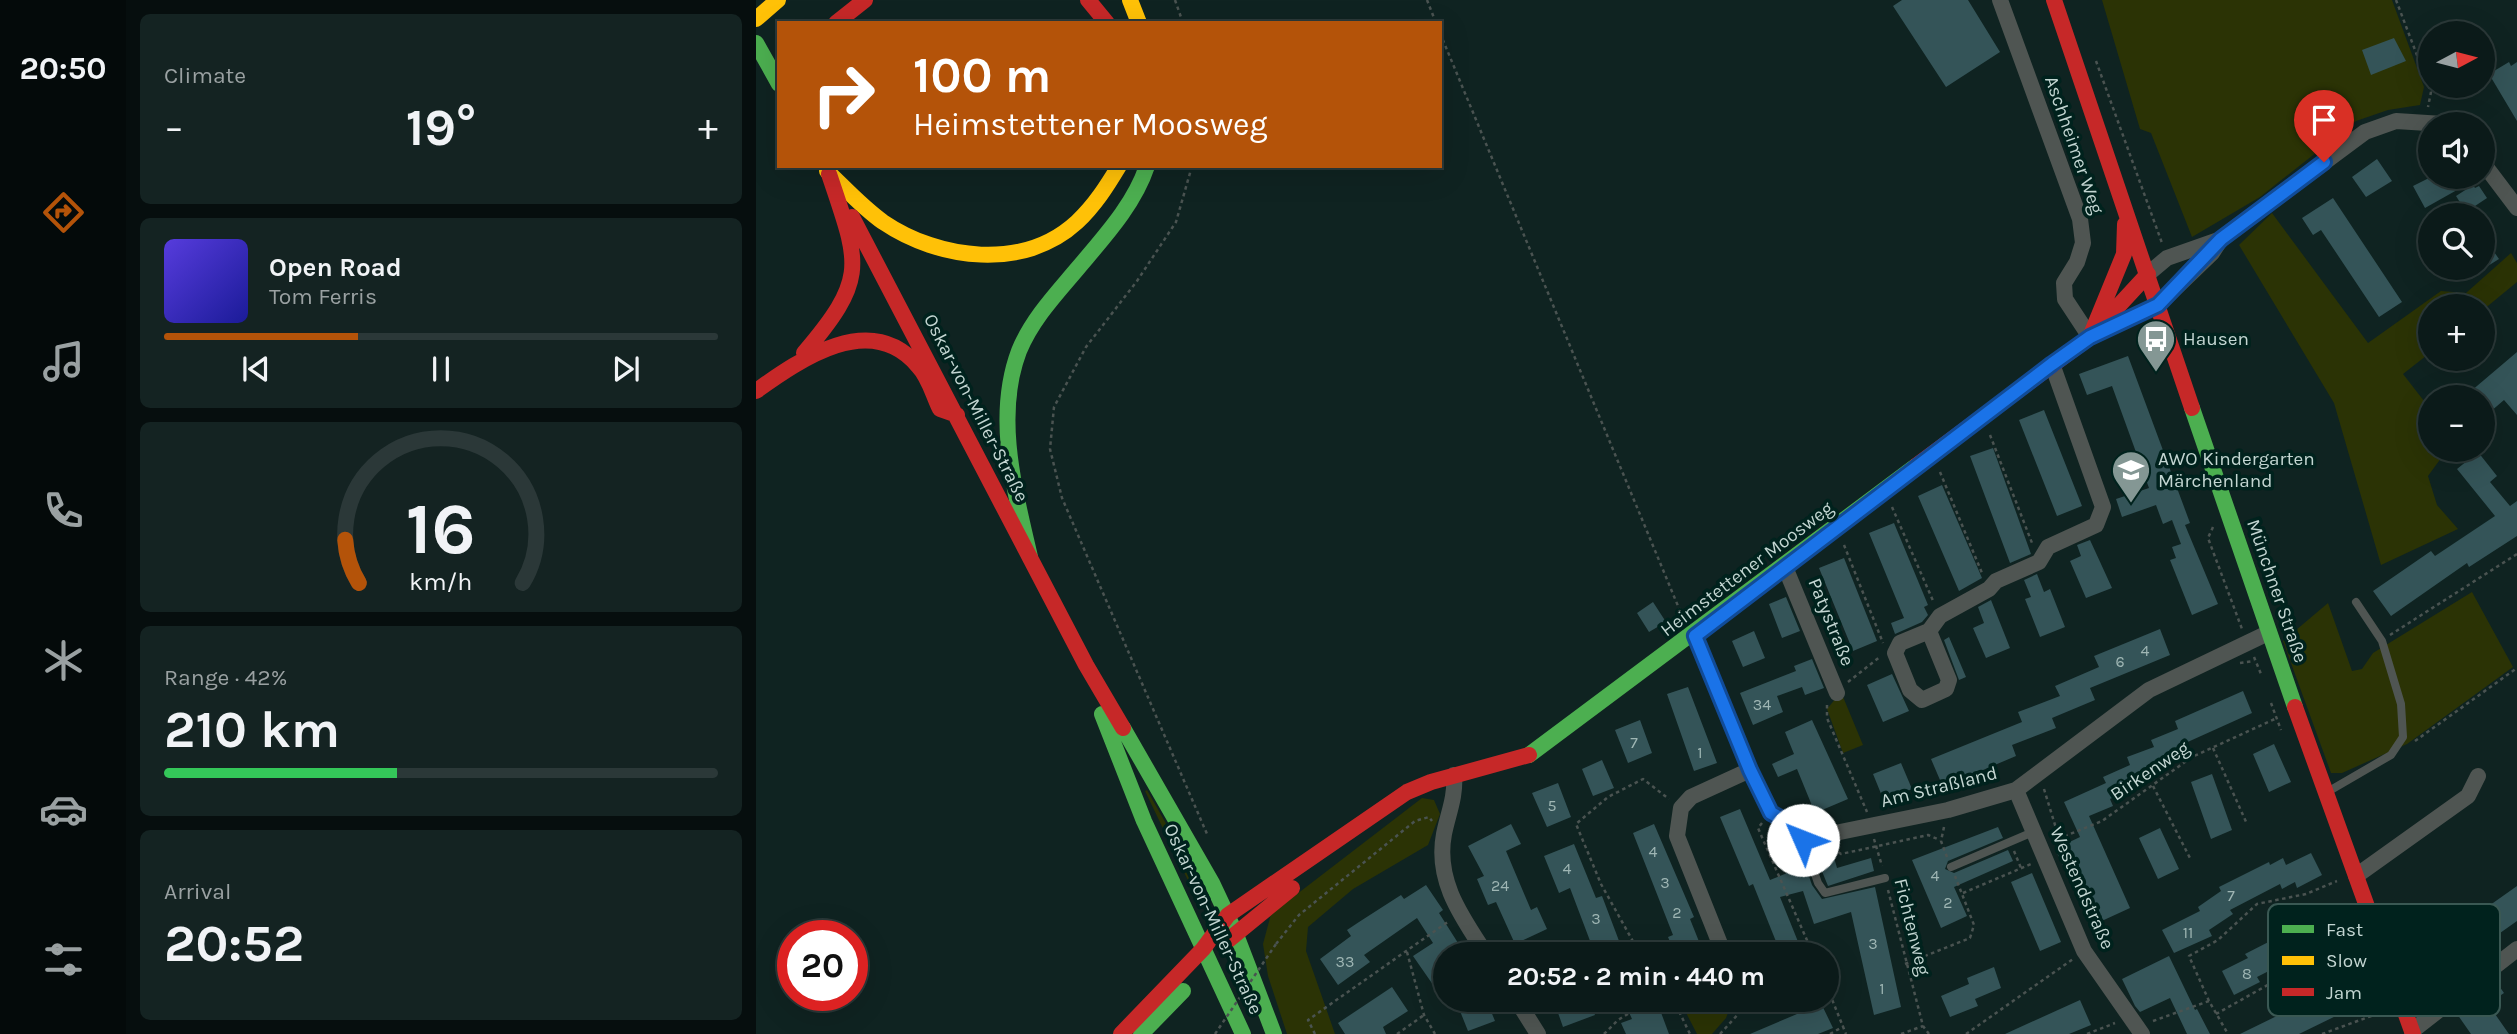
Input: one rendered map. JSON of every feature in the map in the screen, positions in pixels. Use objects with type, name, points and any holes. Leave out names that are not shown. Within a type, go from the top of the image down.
[{"type":"main road","points":[[756,19],[778,0]]},
{"type":"main road","points":[[826,21],[850,0]]},
{"type":"main road","points":[[839,21],[865,0]]},
{"type":"main road","points":[[1088,0],[1105,21]]},
{"type":"main road","points":[[1130,0],[1138,21]]},
{"type":"main road","name":"Münchner Straße","points":[[2054,0],[2269,633],[2366,904]]},
{"type":"main road","points":[[756,43],[777,80]]},
{"type":"main road","points":[[756,78],[777,62]]},
{"type":"main road","points":[[827,171],[888,226],[931,249],[969,256],[1003,257],[1035,248],[1063,234],[1106,193],[1118,168]]},
{"type":"main road","points":[[1030,557],[1015,488],[1006,419],[1012,373],[1033,325],[1122,211],[1146,168]]},
{"type":"main road","points":[[796,362],[835,318],[848,297],[855,273],[853,250],[827,171]]},
{"type":"main road","name":"Oskar-von-Miller-Straße","points":[[827,171],[1086,665],[1138,751],[1228,915],[1274,1034]]},
{"type":"main road","points":[[2090,337],[2124,254],[2125,209]]},
{"type":"main road","name":"Heimstettener Moosweg","points":[[2090,337],[2148,274]]},
{"type":"main road","name":"Heimstettener Moosweg","points":[[1206,956],[1228,915],[1407,792],[1454,775],[1527,757],[1695,636],[2052,364],[2090,337],[2158,305]]},
{"type":"main road","points":[[756,391],[796,362],[825,347],[848,341],[872,340],[903,351],[919,367],[940,409],[957,415]]},
{"type":"main road","name":"Oskar-von-Miller-Straße","points":[[1086,665],[1095,698],[1144,821],[1243,1034]]},
{"type":"main road","name":"Heimstettener Moosweg","points":[[1206,956],[1372,825],[1407,792]]},
{"type":"main road","points":[[1121,1034],[1206,956]]},
{"type":"main road","points":[[1141,1034],[1206,956]]},
{"type":"street","name":"Aschheimer Weg","points":[[2000,0],[2080,219],[2083,243],[2077,262],[2064,283],[2065,299],[2090,337]]},
{"type":"street","points":[[2158,305],[2221,239],[2365,132],[2396,121],[2418,121]]},
{"type":"street","points":[[2495,179],[2517,208]]},
{"type":"street","points":[[2148,274],[2167,258],[2221,239]]},
{"type":"street","points":[[1929,631],[1940,616],[1989,589],[1996,581],[2039,562],[2048,547],[2096,525],[2103,507],[2052,364]]},
{"type":"street","name":"Patystraße","points":[[1785,567],[1837,693]]},
{"type":"street","name":"Am Straßland","points":[[1771,813],[1801,834],[1835,833],[1948,810],[2016,790],[2149,690],[2269,633]]},
{"type":"street","points":[[1695,636],[1750,770],[1771,813]]},
{"type":"street","points":[[1719,942],[1677,836],[1681,808],[1691,797],[1750,770]]},
{"type":"street","points":[[1454,775],[1456,789],[1443,850],[1447,888],[1478,942]]},
{"type":"street","points":[[2356,876],[2468,796],[2478,776]]},
{"type":"street","name":"Westendstraße","points":[[2016,790],[2084,951],[2136,1026]]},
{"type":"street","points":[[2500,963],[2517,949]]},
{"type":"street","points":[[1524,1012],[1538,1034]]},
{"type":"street","points":[[2413,1032],[2433,1016]]},
{"type":"lane","points":[[2326,792],[2391,755],[2403,737],[2401,704],[2382,641],[2356,602]]},
{"type":"lane","points":[[1801,834],[1818,883],[1825,893],[1885,878]]},
{"type":"lane","points":[[1951,867],[2010,842],[2038,846]]},
{"type":"path","points":[[1175,0],[1182,21]]},
{"type":"path","points":[[1427,0],[1435,21]]},
{"type":"path","points":[[2396,0],[2431,92],[2428,112]]},
{"type":"path","points":[[1442,38],[1673,595]]},
{"type":"path","points":[[2092,51],[2167,258]]},
{"type":"path","points":[[1191,168],[1176,222],[1137,281],[1086,347],[1054,407],[1050,449],[1062,498],[1212,845]]},
{"type":"path","points":[[1983,415],[2039,562]]},
{"type":"path","points":[[1932,453],[1989,589]]},
{"type":"path","points":[[1885,491],[1940,616]]},
{"type":"path","points":[[1836,528],[1887,652],[1861,669],[1837,693]]},
{"type":"path","points":[[2382,641],[2517,554]]},
{"type":"path","points":[[2237,663],[2255,661]]},
{"type":"path","points":[[2391,755],[2517,668]]},
{"type":"path","name":"Fichtenweg","points":[[1837,693],[1825,709],[1827,718],[1871,826],[1905,964],[1923,1026],[1929,1034]]},
{"type":"path","name":"Birkenweg","points":[[1963,893],[2021,868],[2038,846],[2102,821],[2192,757],[2277,718]]},
{"type":"path","points":[[2213,748],[2247,824]]},
{"type":"path","points":[[1633,942],[1601,884],[1576,824],[1608,797],[1643,779],[1681,808]]},
{"type":"path","points":[[2044,786],[2043,794],[2059,838]]},
{"type":"path","points":[[2153,786],[2191,860]]},
{"type":"path","points":[[1905,964],[1970,938],[1974,925],[1941,841],[1948,810]]},
{"type":"path","points":[[1771,813],[1758,828],[1808,942]]},
{"type":"path","points":[[1215,1034],[1299,915],[1422,816],[1431,820],[1443,850]]},
{"type":"path","points":[[1801,834],[1827,844],[1841,854],[1928,835],[1941,841]]},
{"type":"path","points":[[2010,842],[2021,868]]},
{"type":"path","points":[[2228,1034],[2209,1001],[2189,956],[2218,940],[2257,904],[2306,894],[2337,881]]},
{"type":"path","points":[[1315,1034],[1308,1020],[1460,913]]},
{"type":"path","points":[[1406,951],[1424,1015],[1435,1034]]},
{"type":"path","points":[[1966,1034],[2084,951]]},
{"type":"path","points":[[2216,1014],[2268,985]]},
{"type":"path","points":[[2087,1034],[2136,1026],[2209,1001]]},
{"type":"path","points":[[1604,1034],[1631,1012]]},
{"type":"path","points":[[1679,1012],[1690,1034]]},
{"type":"path","points":[[1720,1034],[1740,1012]]},
{"type":"path","points":[[1838,1012],[1846,1034]]},
{"type":"path","points":[[1398,1034],[1424,1015]]},
{"type":"path","points":[[2322,1034],[2373,1016]]},
{"type":"path","points":[[1830,1034],[1844,1026]]},
{"type":"path","points":[[1901,1034],[1923,1026]]},
{"type":"green space","points":[[2102,0],[2392,0],[2418,71],[2420,105],[2388,110],[2356,121],[2260,197],[2192,237],[2151,133],[2140,129]]},
{"type":"green space","points":[[2272,213],[2368,343],[2418,307],[2418,362],[2403,374],[2418,393],[2418,462],[2438,462],[2428,476],[2437,505],[2458,529],[2381,565],[2334,403],[2239,245]]},
{"type":"green space","points":[[2511,253],[2517,263],[2517,282],[2495,300],[2495,294],[2437,294],[2441,291],[2466,293],[2481,280],[2495,280],[2495,267]]},
{"type":"green space","points":[[2472,592],[2513,667],[2407,744],[2342,773],[2331,773],[2283,641],[2328,603],[2352,671],[2362,669],[2373,653]]},
{"type":"green space","points":[[1841,692],[1863,745],[1843,753],[1827,709]]},
{"type":"green space","points":[[1147,790],[1208,898],[1203,901],[1195,895],[1145,791]]},
{"type":"green space","points":[[1422,798],[1434,800],[1440,814],[1428,845],[1353,889],[1308,927],[1306,951],[1335,1034],[1287,1034],[1268,976],[1263,944],[1271,914]]},
{"type":"green space","points":[[1686,1012],[1728,1012],[1712,1034],[1697,1034]]},
{"type":"building","points":[[1902,0],[1968,0],[2000,52],[1946,87],[1893,6]]},
{"type":"building","points":[[2394,38],[2406,61],[2371,75],[2362,50]]},
{"type":"building","points":[[2509,62],[2511,66],[2517,62],[2517,121],[2496,86],[2496,70]]},
{"type":"building","points":[[2377,159],[2392,181],[2366,197],[2352,177]]},
{"type":"building","points":[[2418,184],[2418,189],[2457,190],[2434,203],[2422,203],[2413,186]]},
{"type":"building","points":[[2467,189],[2481,189],[2487,198],[2480,203],[2460,203],[2456,196]]},
{"type":"building","points":[[2333,198],[2402,302],[2379,317],[2321,230],[2313,235],[2302,218]]},
{"type":"building","points":[[2517,352],[2517,415],[2504,400],[2495,408],[2495,385],[2478,385]]},
{"type":"building","points":[[2128,356],[2190,523],[2185,525],[2218,604],[2192,615],[2170,560],[2176,558],[2172,547],[2181,544],[2172,520],[2163,524],[2156,505],[2122,517],[2116,499],[2149,488],[2112,386],[2087,395],[2079,374]]},
{"type":"building","points":[[2044,410],[2082,506],[2057,516],[2019,420]]},
{"type":"building","points":[[1993,448],[2031,554],[2010,563],[1970,456]]},
{"type":"building","points":[[2466,462],[2486,462],[2497,476],[2490,482],[2510,506],[2517,501],[2517,536],[2469,567],[2467,563],[2391,616],[2373,591],[2431,551],[2435,556],[2495,516],[2457,469]]},
{"type":"building","points":[[1942,485],[1982,578],[1959,591],[1918,496]]},
{"type":"building","points":[[1894,523],[1928,605],[1924,607],[1928,615],[1922,622],[1895,634],[1891,623],[1904,618],[1869,533]]},
{"type":"building","points":[[2090,540],[2112,588],[2086,598],[2070,561],[2081,556],[2077,545]]},
{"type":"building","points":[[1844,558],[1877,641],[1853,651],[1819,568]]},
{"type":"building","points":[[2037,574],[2044,592],[2050,589],[2065,627],[2040,637],[2025,599],[2031,597],[2024,580]]},
{"type":"building","points":[[1786,597],[1800,631],[1782,638],[1769,604]]},
{"type":"building","points":[[1991,600],[2010,648],[1986,658],[1973,628],[1984,623],[1978,607]]},
{"type":"building","points":[[1653,602],[1666,622],[1649,632],[1637,613]]},
{"type":"building","points":[[2160,629],[2170,655],[2090,688],[2095,700],[2052,718],[2056,728],[2012,745],[2016,756],[1943,787],[1931,759],[2022,722],[2018,712],[2060,696],[2055,686],[2099,667],[2094,656]]},
{"type":"building","points":[[1754,631],[1765,658],[1743,667],[1732,641]]},
{"type":"building","points":[[1949,637],[1966,677],[1959,680],[1944,640]]},
{"type":"building","points":[[1812,659],[1824,688],[1805,695],[1802,687],[1777,696],[1783,712],[1753,725],[1740,693],[1796,671],[1794,666]]},
{"type":"building","points":[[1892,674],[1909,711],[1883,722],[1867,685]]},
{"type":"building","points":[[1688,687],[1717,763],[1694,771],[1667,694]]},
{"type":"building","points":[[2243,691],[2252,713],[2181,745],[2184,751],[2157,763],[2159,770],[2134,779],[2138,786],[2110,799],[2113,806],[2089,816],[2130,908],[2093,925],[2055,849],[2080,837],[2064,802],[2106,783],[2103,777],[2130,765],[2127,757],[2154,747],[2151,740],[2178,729],[2175,721]]},
{"type":"building","points":[[1640,720],[1652,753],[1628,763],[1615,730]]},
{"type":"building","points":[[1812,720],[1848,799],[1815,813],[1797,769],[1778,777],[1772,764],[1794,754],[1785,732]]},
{"type":"building","points":[[2274,744],[2291,782],[2269,792],[2253,754]]},
{"type":"building","points":[[1602,760],[1614,788],[1593,796],[1582,769]]},
{"type":"building","points":[[1901,763],[1912,789],[1884,801],[1873,774]]},
{"type":"building","points":[[2212,774],[2232,830],[2211,839],[2191,782]]},
{"type":"building","points":[[1558,783],[1571,817],[1547,827],[1532,793]]},
{"type":"building","points":[[1740,809],[1770,880],[1792,871],[1787,850],[1799,847],[1812,885],[1822,899],[1875,887],[1901,1007],[1874,1015],[1851,912],[1814,924],[1803,891],[1780,897],[1798,942],[1776,942],[1753,884],[1749,886],[1720,817]]},
{"type":"building","points":[[1511,824],[1521,844],[1506,851],[1531,910],[1537,907],[1547,929],[1514,942],[1496,902],[1488,905],[1477,879],[1484,876],[1468,846]]},
{"type":"building","points":[[1654,824],[1694,917],[1690,919],[1699,942],[1670,942],[1668,937],[1673,935],[1633,833]]},
{"type":"building","points":[[1998,827],[2003,838],[1948,861],[1945,869],[1954,873],[2008,850],[2013,861],[1954,887],[1967,916],[1941,928],[1912,860]]},
{"type":"building","points":[[2160,828],[2179,869],[2158,879],[2139,838]]},
{"type":"building","points":[[1574,844],[1596,898],[1602,896],[1619,942],[1590,942],[1570,888],[1559,893],[1544,856]]},
{"type":"building","points":[[2311,853],[2322,875],[2297,888],[2295,882],[2282,889],[2280,884],[2230,910],[2233,914],[2209,930],[2212,936],[2174,953],[2162,930],[2200,911],[2198,907],[2221,891],[2219,887],[2269,862],[2270,865],[2283,858],[2286,865]]},
{"type":"building","points":[[1833,854],[1837,868],[1871,858],[1874,871],[1828,886],[1817,859]]},
{"type":"building","points":[[2032,873],[2061,942],[2040,951],[2011,882]]},
{"type":"building","points":[[1426,885],[1443,910],[1439,913],[1457,942],[1433,943],[1417,918],[1364,955],[1370,962],[1338,985],[1320,959],[1351,936],[1347,930],[1401,895],[1404,899]]},
{"type":"building","points":[[2517,886],[2517,921],[2500,933],[2500,904],[2492,904]]},
{"type":"building","points":[[2268,942],[2268,971],[2257,977],[2260,982],[2234,995],[2222,971],[2248,958],[2245,954]]},
{"type":"building","points":[[1433,943],[1433,985],[1413,956]]},
{"type":"building","points":[[2169,956],[2195,1010],[2197,1009],[2210,1034],[2187,1034],[2170,998],[2140,1012],[2135,1006],[2122,979]]},
{"type":"building","points":[[1994,967],[2001,988],[1975,999],[1978,1006],[1950,1017],[1941,996],[1969,984],[1967,978]]},
{"type":"building","points":[[1392,987],[1408,1011],[1383,1027],[1386,1034],[1345,1034],[1338,1023]]},
{"type":"building","points":[[2080,1000],[2091,1025],[2069,1034],[2005,1034]]},
{"type":"building","points":[[1460,1012],[1491,1012],[1495,1021],[1468,1031]]},
{"type":"building","points":[[1558,1012],[1594,1012],[1595,1015],[1563,1027]]},
{"type":"building","points":[[1629,1012],[1661,1012],[1669,1034],[1626,1034],[1621,1023],[1632,1019]]},
{"type":"building","points":[[1796,1012],[1825,1012],[1833,1028],[1818,1034],[1750,1034],[1797,1014]]},
{"type":"building","points":[[2277,1016],[2336,1016],[2299,1034],[2240,1034]]},
{"type":"building","points":[[2458,1016],[2496,1016],[2509,1034],[2471,1034]]},
{"type":"traffic: fast","points":[[756,43],[777,80]]},
{"type":"traffic: fast","points":[[1030,557],[1013,480],[1008,428],[1008,402],[1019,351],[1046,307],[1126,207],[1146,168]]},
{"type":"traffic: fast","points":[[2192,408],[2295,707]]},
{"type":"traffic: fast","points":[[1529,755],[1916,466]]},
{"type":"traffic: fast","points":[[1102,714],[1144,821],[1243,1034]]},
{"type":"traffic: fast","points":[[1123,728],[1212,883],[1235,932],[1274,1034]]},
{"type":"traffic: fast","points":[[1141,1034],[1183,991]]},
{"type":"traffic: slow","points":[[756,19],[778,0]]},
{"type":"traffic: slow","points":[[1130,0],[1138,21]]},
{"type":"traffic: slow","points":[[827,171],[875,216],[905,235],[955,252],[981,255],[1007,254],[1056,238],[1089,209],[1118,168]]},
{"type":"traffic: jam","points":[[839,21],[865,0]]},
{"type":"traffic: jam","points":[[1088,0],[1105,21]]},
{"type":"traffic: jam","points":[[2054,0],[2192,408]]},
{"type":"traffic: jam","points":[[804,353],[840,306],[852,269],[847,229],[829,174]]},
{"type":"traffic: jam","points":[[852,217],[1086,665],[1123,728]]},
{"type":"traffic: jam","points":[[2090,337],[2124,254],[2125,224]]},
{"type":"traffic: jam","points":[[2099,327],[2148,274]]},
{"type":"traffic: jam","points":[[1916,466],[2090,337],[2158,305]]},
{"type":"traffic: jam","points":[[756,391],[815,354],[858,341],[879,342],[899,350],[918,366],[940,409],[957,415]]},
{"type":"traffic: jam","points":[[2295,707],[2366,904]]},
{"type":"traffic: jam","points":[[1121,1034],[1203,949],[1228,915],[1407,792],[1431,782],[1529,755]]},
{"type":"traffic: jam","points":[[1226,942],[1292,888]]},
{"type":"traffic: jam","points":[[2407,1016],[2413,1034]]},
{"type":"place","name":"Hausen","points":[[2156,373]]},
{"type":"place","name":"AWO Kindergarten Märchenland","points":[[2131,504]]},
{"type":"route","points":[[1803,840],[1799,828],[1771,813],[1750,770],[1695,636],[2052,364],[2090,337],[2158,305],[2212,253],[2221,239],[2324,162]]}]
